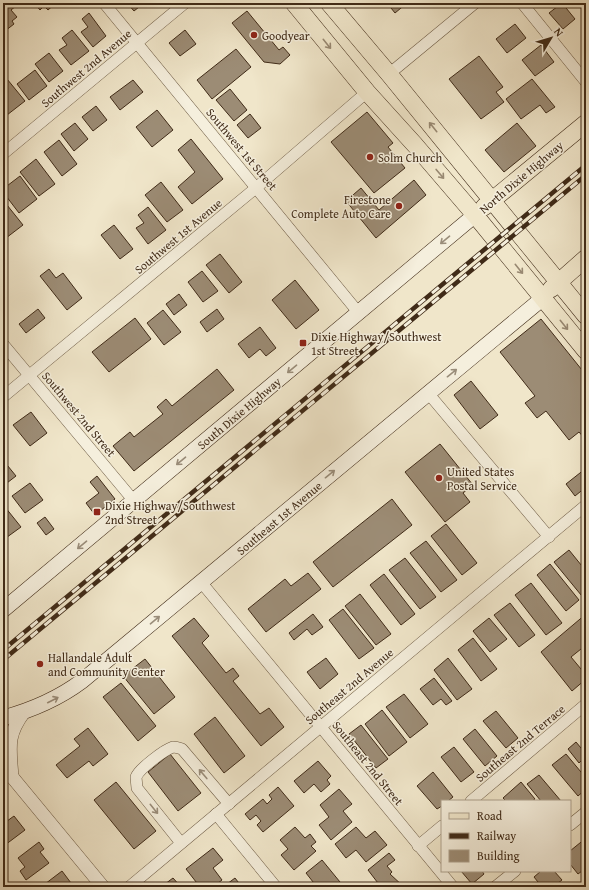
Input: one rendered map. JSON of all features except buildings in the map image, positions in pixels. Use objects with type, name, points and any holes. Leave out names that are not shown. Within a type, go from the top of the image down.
[{"type":"main road","points":[[294,3],[367,92],[475,215],[586,351]]},
{"type":"main road","points":[[330,3],[390,74],[586,316]]},
{"type":"main road","name":"North Dixie Highway","points":[[475,215],[586,123]]},
{"type":"main road","name":"South Dixie Highway","points":[[3,610],[475,215]]},
{"type":"main road","points":[[543,298],[558,281],[586,258]]},
{"type":"main road","name":"Southeast 1st Avenue","points":[[3,718],[24,712],[56,698],[78,685],[543,298]]},
{"type":"street","name":"Southwest 1st Street","points":[[104,3],[257,187],[358,312]]},
{"type":"street","name":"Southwest 2nd Avenue","points":[[3,154],[185,3]]},
{"type":"street","points":[[390,74],[475,3]]},
{"type":"street","points":[[522,3],[586,82]]},
{"type":"street","name":"Southwest 1st Avenue","points":[[3,397],[257,187],[367,92]]},
{"type":"street","name":"Southwest 2nd Street","points":[[3,344],[134,501]]},
{"type":"street","points":[[428,393],[548,537]]},
{"type":"street","name":"Southeast 2nd Avenue","points":[[129,887],[586,505]]},
{"type":"street","name":"Southeast 2nd Street","points":[[201,582],[453,887]]},
{"type":"street","name":"Southeast 2nd Terrace","points":[[472,800],[586,704]]},
{"type":"street","points":[[12,777],[10,743],[14,725],[24,712]]},
{"type":"street","points":[[181,843],[137,788],[136,777],[146,766],[168,749],[175,747],[182,748],[229,804]]},
{"type":"street","points":[[3,766],[103,887]]},
{"type":"street","points":[[571,824],[586,812]]},
{"type":"street","points":[[216,814],[276,887]]},
{"type":"street","points":[[418,846],[441,827]]},
{"type":"street","points":[[496,887],[514,872]]},
{"type":"railway","points":[[3,650],[586,165]]},
{"type":"railway","points":[[3,660],[586,175]]},
{"type":"place","name":"Goodyear","points":[[254,35]]},
{"type":"place","name":"Solm Church","points":[[370,157]]},
{"type":"place","name":"Firestone Complete Auto Care","points":[[399,206]]},
{"type":"place","name":"Dixie Highway/Southwest 1st Street","points":[[303,343]]},
{"type":"place","name":"United States Postal Service","points":[[439,478]]},
{"type":"place","name":"Dixie Highway/Southwest 2nd Street","points":[[97,512]]},
{"type":"place","name":"Hallandale Adult and Community Center","points":[[40,664]]}]
